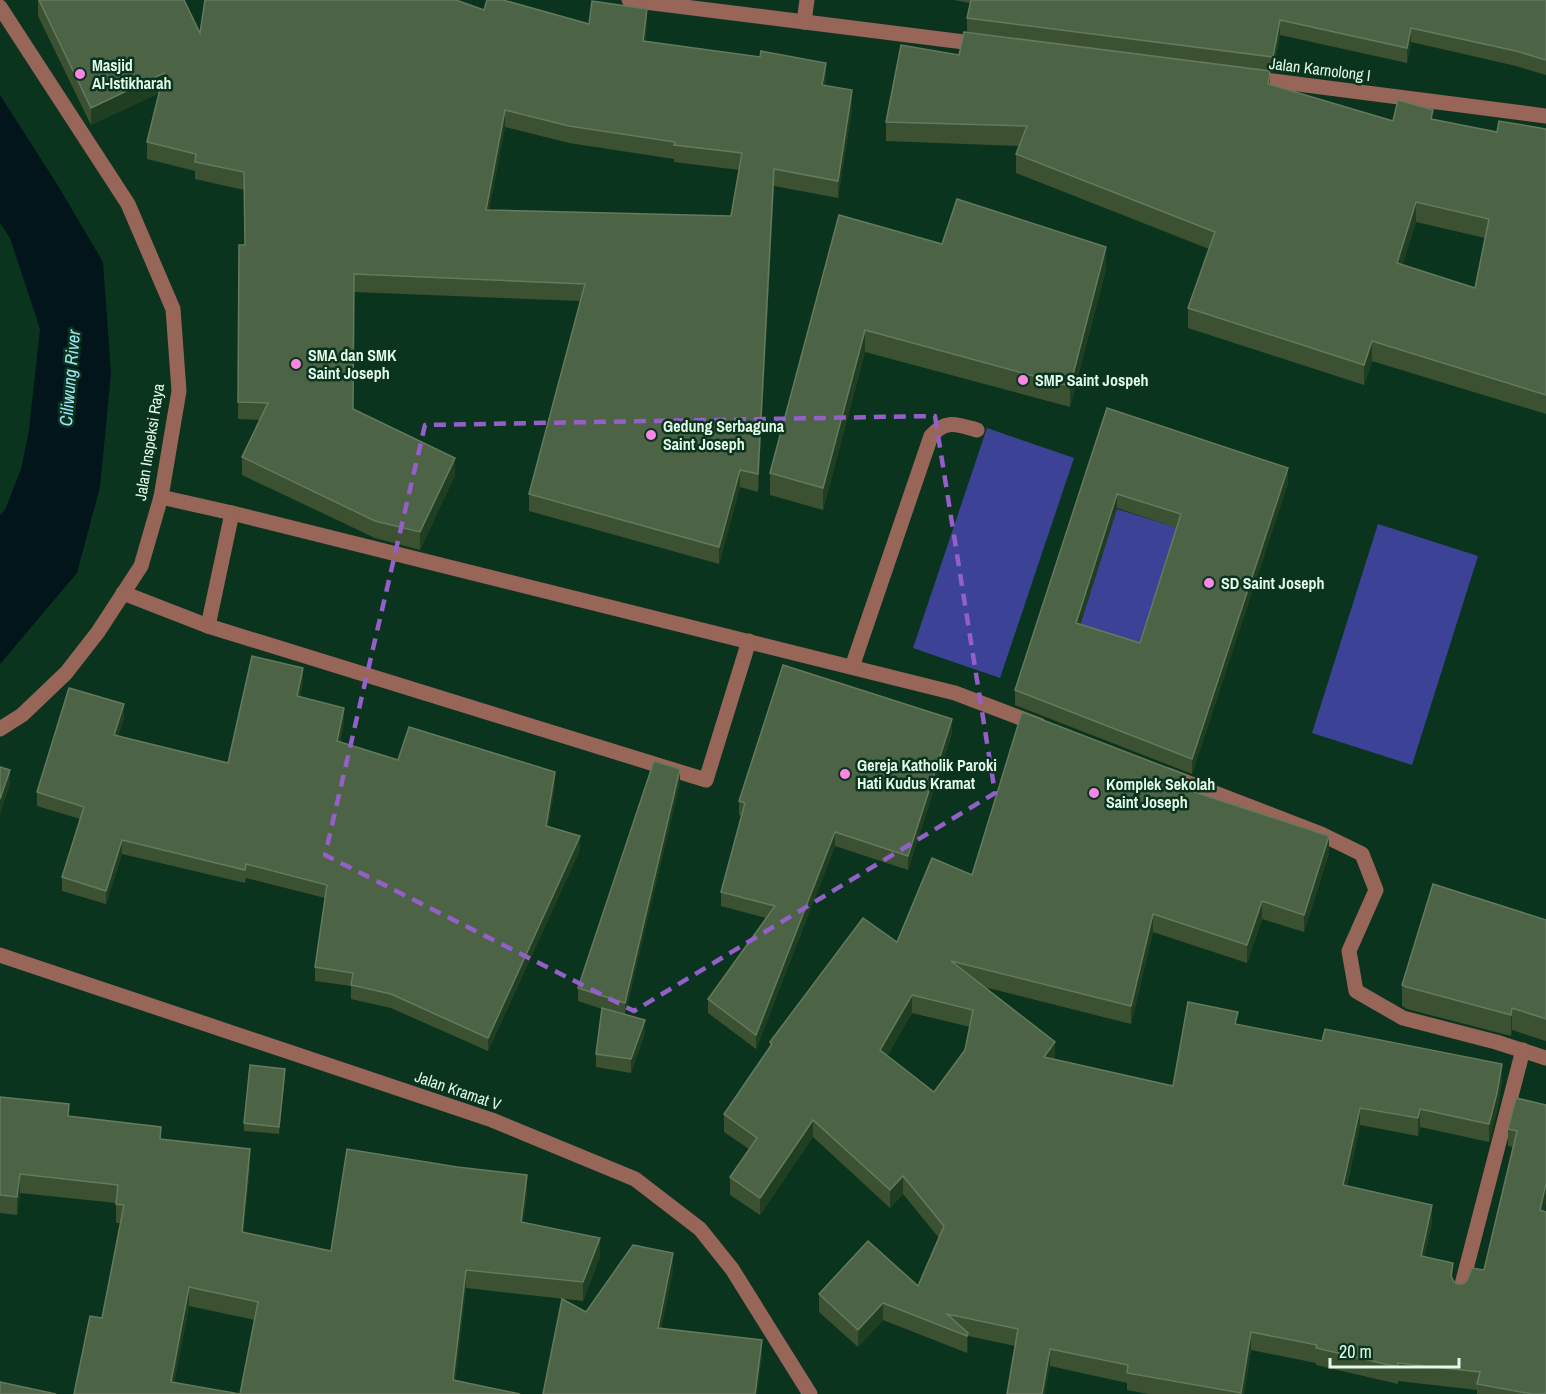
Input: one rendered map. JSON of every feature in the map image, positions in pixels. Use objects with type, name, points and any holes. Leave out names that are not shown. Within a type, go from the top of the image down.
[{"type":"street","points":[[629,0],[992,46]]},
{"type":"street","points":[[804,22],[807,0]]},
{"type":"street","name":"Jalan Inspeksi Raya","points":[[0,8],[128,204],[173,309],[178,391],[161,497],[141,566],[98,632],[66,673],[22,715],[0,729]]},
{"type":"street","name":"Jalan Karnolong I","points":[[1240,77],[1546,116]]},
{"type":"street","points":[[852,667],[931,436],[939,427],[954,423],[977,430]]},
{"type":"street","points":[[161,497],[955,693],[1055,731]]},
{"type":"street","points":[[207,626],[232,513]]},
{"type":"street","points":[[123,593],[207,626],[706,780],[749,641]]},
{"type":"street","points":[[1155,770],[1321,834],[1362,854],[1376,890],[1349,951],[1356,992],[1403,1018],[1496,1041],[1546,1058]]},
{"type":"street","name":"Jalan Kramat V","points":[[0,955],[492,1120],[635,1179],[700,1229],[732,1269],[810,1394]]},
{"type":"street","points":[[1460,1292],[1523,1050]]},
{"type":"highlighted area","points":[[935,416],[995,793],[634,1011],[325,855],[425,425]]},
{"type":"shaded area","points":[[987,428],[1074,458],[1000,678],[913,648]]},
{"type":"shaded area","points":[[1117,509],[1181,529],[1140,658],[1076,638]]},
{"type":"shaded area","points":[[1378,524],[1478,556],[1412,765],[1312,733]]},
{"type":"water","name":"Ciliwung River","points":[[0,95],[103,262],[111,373],[100,487],[77,573],[0,664],[0,515],[5,510],[21,469],[29,430],[40,329],[10,238],[0,223]]},
{"type":"building","points":[[39,0],[184,0],[200,33],[205,0],[456,0],[484,10],[487,0],[503,0],[589,24],[592,1],[647,9],[643,41],[760,57],[761,51],[826,63],[822,85],[852,90],[838,181],[774,169],[758,474],[740,470],[719,547],[529,494],[585,284],[354,274],[353,409],[455,458],[420,532],[375,521],[242,457],[268,403],[238,402],[239,245],[245,245],[244,172],[195,162],[196,154],[147,142],[164,73],[91,108]],"holes":[[[505,110],[569,126],[675,142],[674,145],[742,153],[731,216],[486,210]]]},
{"type":"building","points":[[971,0],[1546,0],[1546,60],[1516,51],[1411,28],[1407,48],[1280,20],[1273,57],[967,18]]},
{"type":"building","points":[[964,32],[1270,71],[1268,84],[1393,121],[1398,100],[1433,110],[1431,119],[1497,132],[1499,121],[1546,129],[1546,395],[1372,341],[1364,365],[1188,308],[1215,232],[1016,154],[1027,126],[886,122],[901,45],[959,55]],"holes":[[[1416,202],[1489,219],[1475,288],[1397,263]]]},
{"type":"building","points":[[957,199],[1106,247],[1070,386],[865,330],[823,488],[770,473],[839,215],[942,244]]},
{"type":"building","name":"SD Saint Joseph","points":[[1107,408],[1288,468],[1192,759],[1015,690]],"holes":[[[1117,494],[1181,514],[1140,643],[1076,623]]]},
{"type":"building","points":[[252,656],[303,668],[297,696],[344,708],[337,741],[398,760],[409,727],[555,772],[546,826],[580,836],[488,1038],[391,994],[351,985],[353,973],[315,967],[327,885],[246,864],[245,870],[122,840],[106,891],[62,877],[84,807],[37,792],[69,688],[124,704],[114,735],[228,763]]},
{"type":"building","name":"Gereja Katholik Paroki Hati Kudus Kramat","points":[[783,665],[952,719],[908,856],[835,832],[756,1035],[708,999],[775,906],[721,892],[745,803],[739,801]]},
{"type":"building","points":[[1022,712],[1186,775],[1182,788],[1329,836],[1304,915],[1262,901],[1247,945],[1153,914],[1131,1006],[951,961],[1055,1042],[1044,1057],[1173,1086],[1188,1002],[1238,1012],[1235,1024],[1322,1041],[1325,1029],[1502,1064],[1489,1124],[1420,1109],[1418,1118],[1360,1108],[1343,1185],[1432,1205],[1421,1256],[1453,1263],[1451,1276],[1454,1282],[1463,1284],[1467,1281],[1472,1268],[1484,1270],[1517,1131],[1508,1129],[1516,1098],[1546,1105],[1546,1184],[1540,1210],[1546,1212],[1546,1394],[1532,1394],[1477,1384],[1480,1372],[1398,1363],[1398,1367],[1316,1348],[1317,1345],[1251,1332],[1241,1393],[1127,1373],[1128,1365],[1050,1349],[1042,1394],[1007,1394],[1018,1329],[947,1314],[968,1333],[967,1336],[883,1303],[858,1330],[819,1294],[868,1241],[918,1286],[944,1226],[903,1176],[890,1190],[813,1120],[760,1198],[730,1177],[757,1138],[724,1114],[772,1044],[770,1042],[863,918],[897,942],[932,858],[972,875]],"holes":[[[912,995],[973,1010],[965,1050],[934,1092],[880,1050]]]},
{"type":"building","points":[[654,761],[680,769],[625,1003],[578,988]]},
{"type":"building","points":[[0,767],[10,770],[0,799]]},
{"type":"building","points":[[1433,884],[1546,920],[1546,1019],[1512,1008],[1511,1015],[1402,985]]},
{"type":"building","points":[[602,1008],[645,1020],[631,1059],[596,1054]]},
{"type":"building","points":[[250,1065],[285,1069],[279,1127],[244,1123]]},
{"type":"building","points":[[0,1097],[69,1104],[68,1116],[161,1127],[160,1139],[250,1149],[242,1232],[331,1251],[347,1149],[457,1167],[527,1175],[521,1222],[600,1238],[583,1282],[466,1270],[453,1380],[520,1394],[240,1394],[74,1394],[90,1316],[102,1318],[124,1205],[116,1204],[118,1185],[20,1174],[17,1197],[0,1195]],"holes":[[[189,1287],[258,1302],[240,1394],[171,1382]]]},
{"type":"building","points":[[633,1245],[673,1253],[658,1328],[762,1340],[755,1394],[543,1394],[562,1299],[586,1312]]},
{"type":"building","points":[[0,1382],[56,1394],[0,1394]]},
{"type":"place","name":"Masjid Al-Istikharah","points":[[80,74]]},
{"type":"place","name":"SMA dan SMK Saint Joseph","points":[[296,364]]},
{"type":"place","name":"SMP Saint Jospeh","points":[[1023,380]]},
{"type":"place","name":"Gedung Serbaguna Saint Joseph","points":[[651,435]]},
{"type":"place","name":"SD Saint Joseph","points":[[1209,583]]},
{"type":"place","name":"Gereja Katholik Paroki Hati Kudus Kramat","points":[[845,774]]},
{"type":"place","name":"Komplek Sekolah Saint Joseph","points":[[1094,793]]}]
